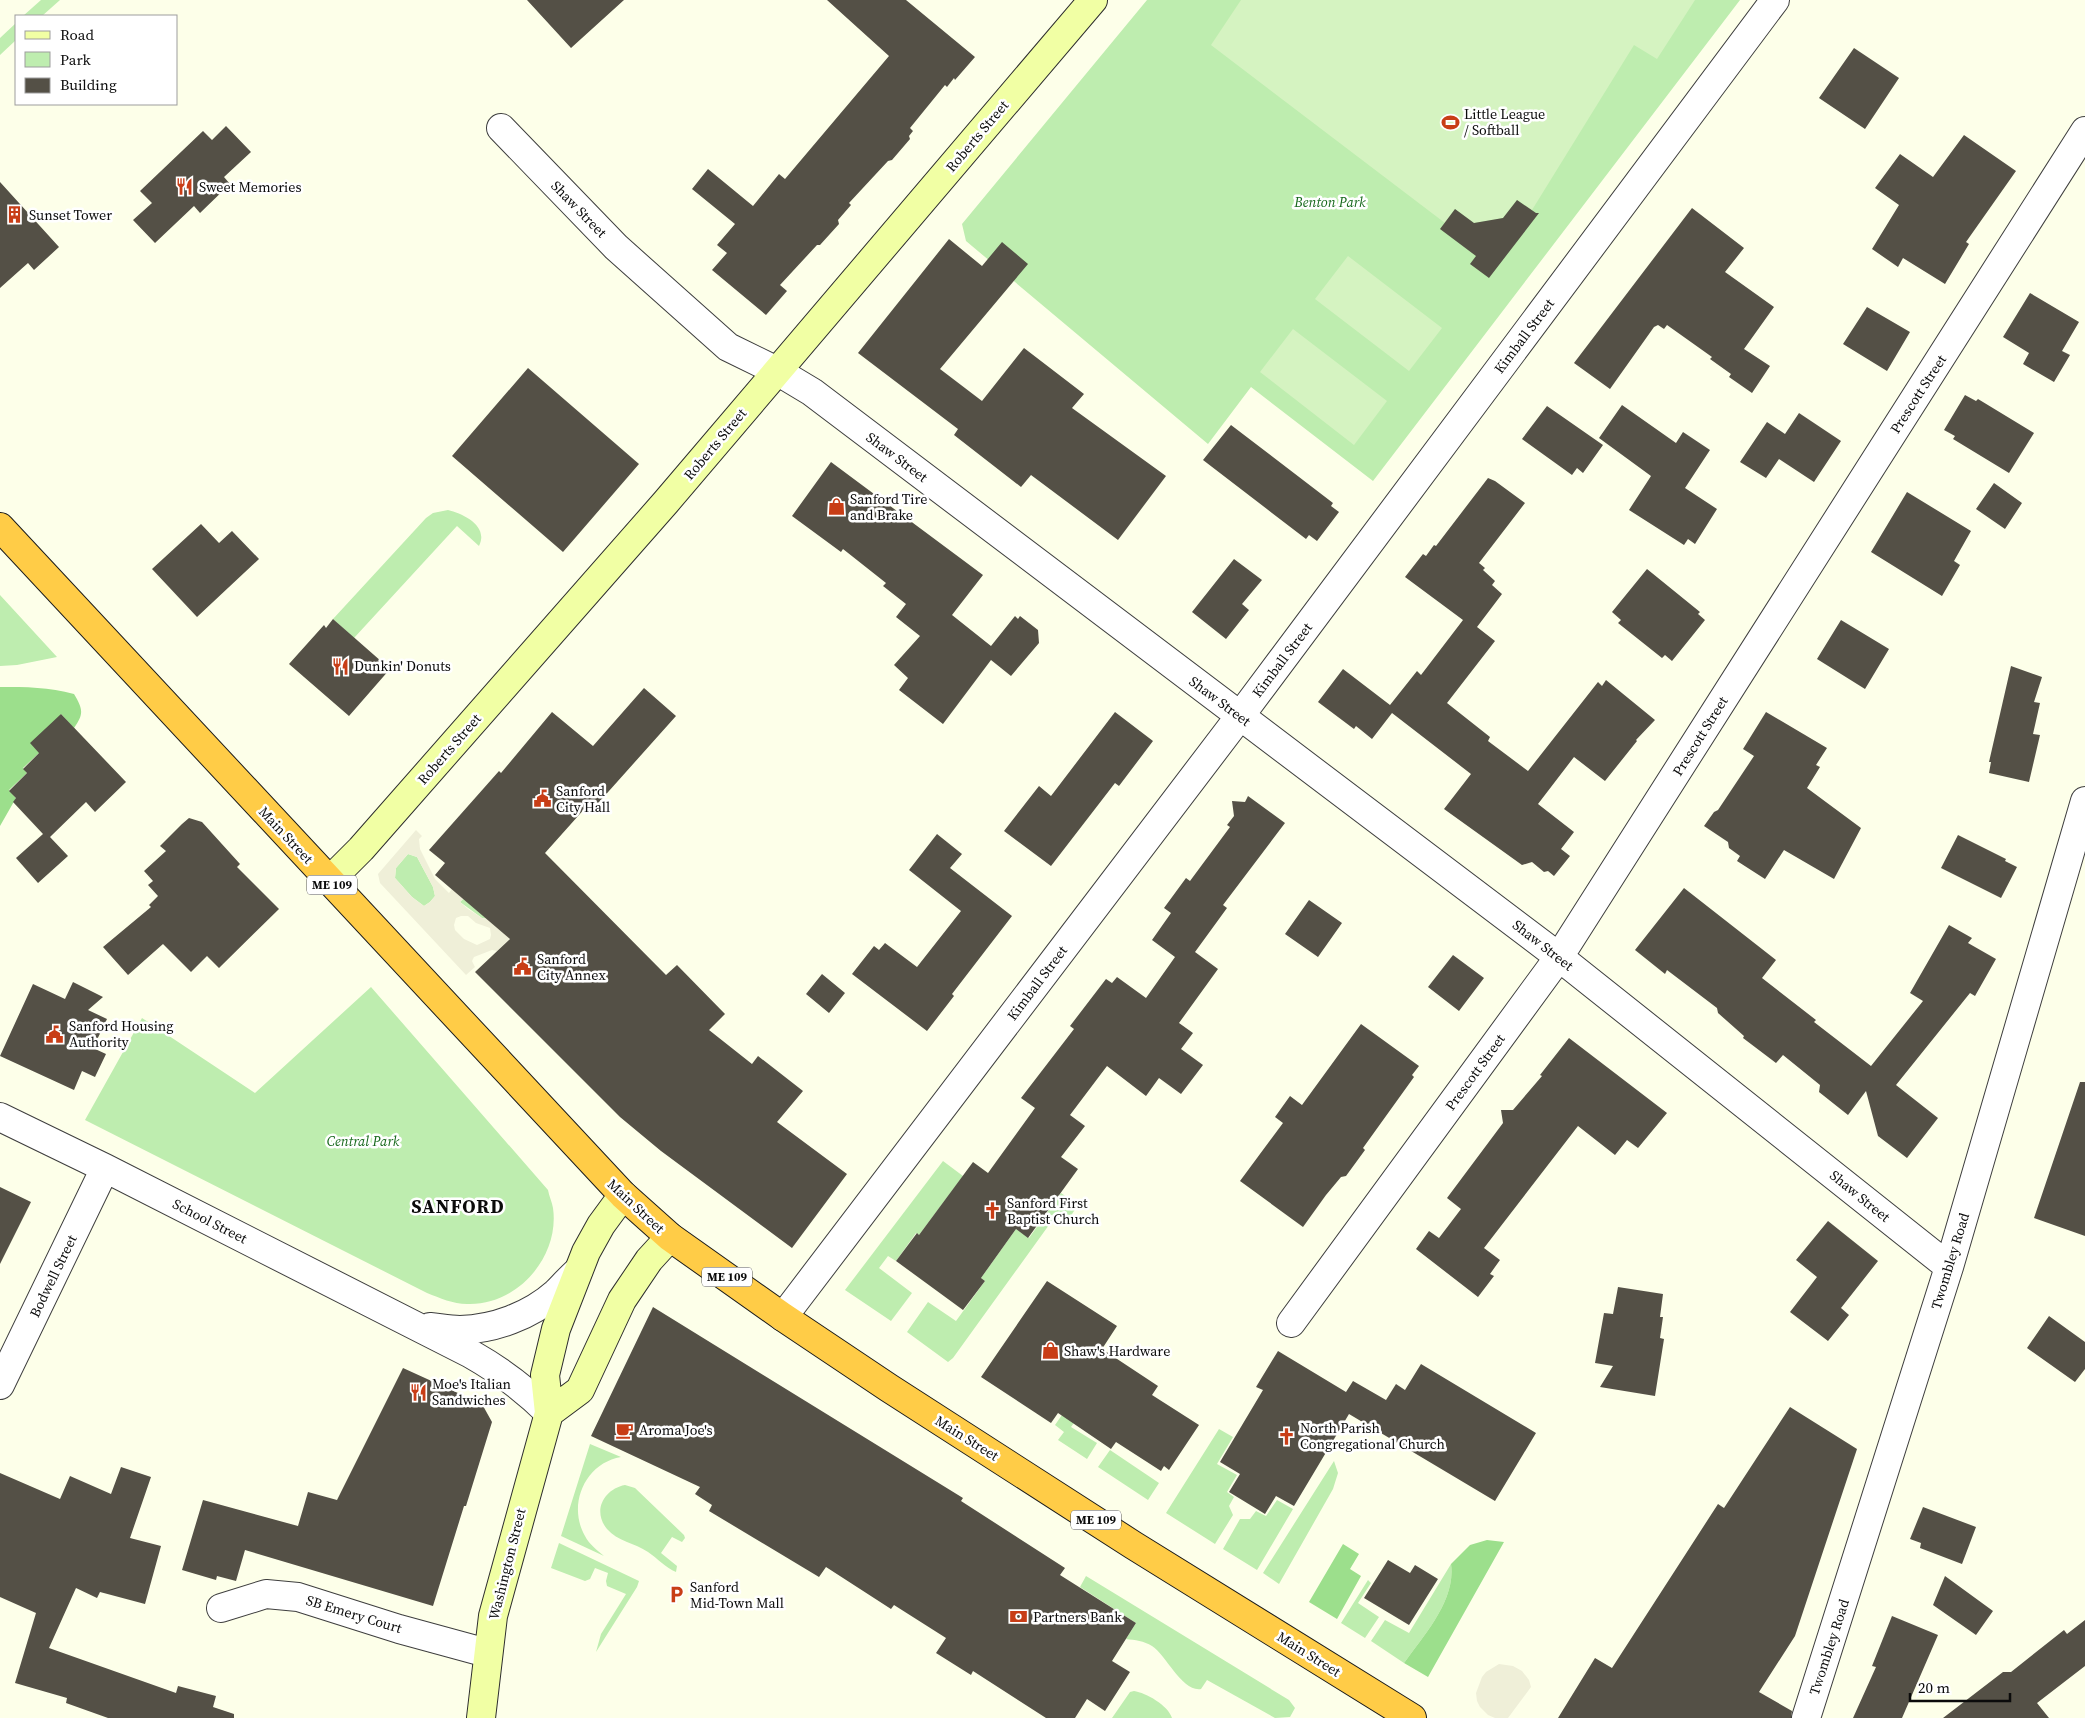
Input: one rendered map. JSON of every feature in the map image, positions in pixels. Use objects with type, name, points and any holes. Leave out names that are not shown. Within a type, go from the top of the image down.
[{"type":"highway","name":"Main Street","points":[[0,526],[623,1195],[670,1237],[783,1317],[896,1393],[1133,1545],[1412,1718]]},
{"type":"street","name":"Roberts Street","points":[[329,881],[361,849],[555,629],[1093,0]]},
{"type":"street","name":"Kimball Street","points":[[783,1317],[1240,716],[1775,0]]},
{"type":"street","name":"Shaw Street","points":[[501,128],[616,247],[728,347],[777,371],[812,392],[1559,957],[1949,1267]]},
{"type":"street","name":"Prescott Street","points":[[1291,1323],[1559,957],[2085,131]]},
{"type":"street","name":"Twombley Road","points":[[1806,1718],[1949,1267],[2085,801]]},
{"type":"street","name":"School Street","points":[[0,1117],[419,1326],[499,1369],[526,1390],[548,1414]]},
{"type":"street","name":"Bodwell Street","points":[[0,1385],[105,1168]]},
{"type":"street","name":"Washington Street","points":[[480,1718],[493,1616],[548,1414],[545,1375],[556,1329],[578,1271],[601,1226],[623,1195]]},
{"type":"street","points":[[548,1414],[580,1390],[622,1300],[649,1260],[670,1237]]},
{"type":"street","name":"School Street","points":[[419,1326],[460,1330],[486,1327],[510,1320],[537,1306],[555,1293],[578,1271]]},
{"type":"street","name":"SB Emery Court","points":[[221,1608],[241,1600],[266,1594],[298,1597],[399,1629],[488,1653]]},
{"type":"green space","points":[[41,0],[60,0],[43,15],[24,15]]},
{"type":"green space","name":"Benton Park","points":[[1147,0],[1740,0],[1373,481],[1251,387],[1208,444],[966,241],[962,224]]},
{"type":"green space","name":"Little League / Softball","points":[[1241,0],[1695,0],[1657,59],[1634,45],[1532,210],[1517,200],[1503,218],[1474,223],[1455,209],[1445,223],[1211,45]]},
{"type":"green space","points":[[15,24],[15,41],[0,55],[0,38]]},
{"type":"green space","points":[[1348,256],[1442,328],[1409,371],[1315,299]]},
{"type":"green space","points":[[1293,329],[1387,401],[1354,445],[1260,372]]},
{"type":"green space","points":[[448,510],[461,514],[478,527],[481,532],[479,546],[457,526],[354,638],[333,619],[426,518],[433,513]]},
{"type":"green space","points":[[0,595],[57,657],[17,665],[0,666]]},
{"type":"green space","points":[[0,687],[28,687],[74,694],[81,708],[81,715],[74,728],[61,714],[39,753],[23,768],[27,773],[9,790],[16,798],[0,826]]},
{"type":"green space","points":[[408,854],[417,857],[433,887],[435,896],[424,906],[412,897],[395,878],[396,868]]},
{"type":"green space","points":[[463,899],[504,921],[482,918],[460,902]]},
{"type":"green space","name":"Central Park","points":[[371,987],[548,1190],[553,1208],[550,1244],[542,1260],[531,1275],[503,1297],[485,1302],[462,1304],[427,1293],[85,1120],[142,1018],[255,1093]]},
{"type":"green space","points":[[943,1161],[963,1176],[919,1235],[916,1233],[896,1261],[888,1256],[879,1268],[912,1293],[891,1321],[845,1290]]},
{"type":"green space","points":[[1061,1193],[1078,1205],[1068,1220],[1054,1218],[953,1358],[948,1362],[907,1332],[928,1302],[956,1321],[985,1281],[981,1278],[1016,1229],[1029,1238]]},
{"type":"green space","points":[[1064,1412],[1076,1420],[1071,1427],[1097,1443],[1087,1459],[1058,1440],[1064,1432],[1055,1425]]},
{"type":"green space","points":[[1219,1429],[1233,1437],[1217,1464],[1237,1475],[1227,1492],[1234,1497],[1229,1506],[1233,1515],[1215,1544],[1166,1513]]},
{"type":"green space","points":[[590,1444],[621,1457],[608,1461],[589,1476],[579,1499],[580,1524],[585,1536],[604,1556],[561,1536]]},
{"type":"green space","points":[[1110,1450],[1159,1483],[1148,1500],[1098,1467]]},
{"type":"green space","points":[[1334,1461],[1338,1473],[1333,1489],[1279,1584],[1263,1573]]},
{"type":"green space","points":[[625,1485],[635,1488],[684,1535],[685,1538],[682,1542],[672,1537],[661,1553],[677,1566],[676,1572],[643,1549],[616,1536],[607,1529],[601,1515],[602,1502],[611,1491]]},
{"type":"green space","points":[[1277,1500],[1293,1509],[1257,1570],[1223,1549],[1240,1519],[1250,1519],[1256,1511],[1266,1516]]},
{"type":"green space","points":[[1487,1540],[1504,1542],[1428,1677],[1404,1663],[1429,1629],[1444,1604],[1449,1591],[1451,1564],[1470,1545]]},
{"type":"green space","points":[[559,1543],[639,1581],[596,1652],[601,1634],[626,1594],[607,1586],[608,1573],[595,1568],[590,1579],[585,1581],[551,1568]]},
{"type":"green space","points":[[1343,1544],[1359,1554],[1350,1569],[1361,1576],[1337,1619],[1309,1602]]},
{"type":"green space","points":[[1451,1564],[1449,1591],[1444,1604],[1429,1629],[1404,1663],[1371,1641],[1385,1620],[1409,1633]]},
{"type":"green space","points":[[1086,1576],[1289,1700],[1295,1708],[1290,1717],[1275,1718],[1207,1680],[1201,1689],[1187,1685],[1152,1646],[1136,1640],[1126,1639],[1136,1623],[1080,1587]]},
{"type":"green space","points":[[1368,1580],[1371,1583],[1358,1603],[1379,1617],[1365,1638],[1341,1623]]},
{"type":"green space","points":[[1134,1691],[1156,1700],[1170,1713],[1172,1718],[1112,1718],[1130,1692]]},
{"type":"shaded area","points":[[416,830],[422,836],[419,839],[420,849],[435,879],[449,893],[452,889],[463,899],[460,902],[468,909],[482,918],[504,921],[531,918],[497,951],[492,950],[474,957],[472,961],[475,967],[466,975],[380,883],[378,874]],"holes":[[[408,854],[417,857],[433,887],[435,896],[424,906],[412,897],[395,878],[396,868]],[[468,916],[476,923],[490,928],[490,939],[477,945],[464,939],[455,930],[454,925],[456,918]]]},
{"type":"shaded area","points":[[1499,1664],[1513,1666],[1522,1671],[1529,1680],[1531,1687],[1508,1718],[1495,1718],[1488,1715],[1477,1701],[1476,1693],[1482,1677],[1486,1672]]},
{"type":"building","points":[[527,0],[624,0],[571,48]]},
{"type":"building","points":[[827,0],[906,0],[975,57],[955,80],[954,78],[947,87],[945,85],[910,128],[913,131],[909,136],[910,139],[849,203],[851,205],[838,220],[839,224],[780,285],[787,291],[766,315],[712,270],[727,253],[717,245],[735,224],[692,189],[708,169],[753,206],[779,174],[785,179],[889,56]]},
{"type":"building","points":[[1854,48],[1899,78],[1865,129],[1819,98]]},
{"type":"building","name":"Sweet Memories","points":[[226,126],[251,152],[224,177],[230,184],[200,213],[194,206],[155,243],[133,220],[152,203],[140,191],[203,131],[212,140]]},
{"type":"building","points":[[1964,135],[2016,171],[1966,242],[1969,244],[1945,284],[1903,258],[1898,267],[1872,249],[1899,205],[1875,188],[1900,154],[1933,177]]},
{"type":"building","name":"Sunset Tower","points":[[0,182],[59,247],[34,270],[28,263],[0,288]]},
{"type":"building","points":[[1517,200],[1536,213],[1539,213],[1489,278],[1470,264],[1476,256],[1440,229],[1455,209],[1474,223],[1503,218]]},
{"type":"building","points":[[1692,208],[1744,248],[1725,272],[1774,307],[1744,349],[1770,366],[1752,393],[1729,377],[1731,374],[1710,359],[1712,357],[1667,325],[1664,329],[1658,325],[1654,327],[1610,389],[1574,363]]},
{"type":"building","points":[[949,239],[982,266],[1002,242],[1028,264],[940,369],[982,401],[1024,348],[1084,394],[1072,408],[1166,476],[1118,540],[1031,475],[1021,487],[954,435],[958,429],[858,353]]},
{"type":"building","points":[[2030,293],[2079,322],[2062,351],[2070,355],[2054,382],[2023,364],[2029,353],[2003,337]]},
{"type":"building","points":[[1867,307],[1910,332],[1887,371],[1843,344]]},
{"type":"building","points":[[528,368],[639,464],[563,552],[452,456]]},
{"type":"building","points":[[1965,395],[1976,401],[1978,399],[2034,433],[2009,473],[1953,439],[1955,436],[1944,430]]},
{"type":"building","points":[[1622,405],[1676,443],[1683,432],[1710,450],[1685,488],[1717,509],[1695,544],[1688,539],[1684,545],[1629,510],[1651,476],[1599,438]]},
{"type":"building","points":[[1547,406],[1603,445],[1583,473],[1577,468],[1572,475],[1522,439]]},
{"type":"building","points":[[1799,413],[1841,441],[1814,482],[1779,459],[1766,478],[1740,462],[1767,422],[1785,434]]},
{"type":"building","points":[[1231,425],[1333,503],[1331,506],[1339,512],[1317,541],[1309,535],[1306,539],[1203,460]]},
{"type":"building","points":[[831,462],[983,575],[952,615],[991,646],[1015,616],[1018,619],[1020,616],[1038,630],[1039,643],[1011,676],[991,660],[943,724],[899,690],[908,678],[894,665],[920,636],[896,617],[906,604],[883,586],[886,583],[843,549],[841,552],[792,516]]},
{"type":"building","points":[[1488,478],[1525,503],[1479,563],[1485,568],[1483,570],[1495,581],[1492,585],[1502,594],[1477,627],[1495,641],[1447,703],[1490,737],[1488,741],[1528,771],[1598,682],[1602,686],[1606,680],[1655,720],[1636,740],[1605,781],[1574,757],[1538,804],[1574,832],[1561,849],[1570,856],[1554,876],[1548,871],[1544,872],[1532,862],[1522,865],[1444,809],[1471,774],[1392,713],[1372,739],[1356,726],[1354,729],[1318,702],[1343,669],[1390,705],[1417,671],[1421,675],[1463,620],[1405,577],[1423,554],[1426,556],[1434,545],[1436,546]]},
{"type":"building","points":[[1994,483],[2022,503],[2005,529],[1976,509]]},
{"type":"building","points":[[1907,492],[1971,531],[1954,561],[1960,565],[1942,596],[1871,552]]},
{"type":"building","points":[[201,524],[219,543],[232,531],[259,559],[197,617],[152,569]]},
{"type":"building","points":[[1234,559],[1262,580],[1242,604],[1249,610],[1226,639],[1192,612]]},
{"type":"building","points":[[1647,569],[1700,612],[1698,614],[1705,620],[1672,661],[1665,655],[1662,658],[1618,623],[1621,620],[1612,612]]},
{"type":"building","name":"Dunkin' Donuts","points":[[333,619],[390,669],[349,716],[289,664],[324,625],[326,628]]},
{"type":"building","points":[[1841,620],[1889,649],[1865,689],[1817,659]]},
{"type":"building","points":[[2011,666],[2042,677],[2034,702],[2040,703],[2033,734],[2040,735],[2029,782],[1989,773],[1991,762],[1989,762]]},
{"type":"building","points":[[644,688],[676,716],[592,810],[587,806],[545,853],[666,975],[677,965],[725,1014],[709,1030],[752,1064],[758,1056],[803,1091],[777,1122],[847,1174],[792,1248],[661,1151],[620,1117],[475,972],[510,939],[435,875],[445,863],[429,850],[499,771],[501,773],[552,712],[593,746]]},
{"type":"building","points":[[1115,712],[1153,741],[1119,786],[1115,783],[1051,866],[1004,831],[1039,786],[1051,796]]},
{"type":"building","points":[[1766,712],[1827,748],[1816,765],[1820,767],[1807,788],[1861,828],[1834,879],[1784,850],[1765,879],[1737,861],[1740,856],[1729,848],[1728,842],[1704,826],[1714,812],[1718,810],[1754,756],[1743,749]]},
{"type":"building","points":[[61,714],[126,782],[95,812],[86,802],[50,837],[68,856],[38,883],[16,858],[43,834],[13,802],[16,798],[9,791],[27,773],[23,769],[39,753],[30,743]]},
{"type":"building","points":[[1248,796],[1285,823],[1223,905],[1227,908],[1195,952],[1218,969],[1179,1023],[1193,1033],[1181,1049],[1203,1065],[1181,1094],[1159,1078],[1146,1096],[1107,1066],[1070,1115],[1085,1126],[1061,1157],[1078,1169],[1028,1238],[1016,1229],[981,1278],[985,1281],[963,1310],[896,1261],[917,1233],[919,1235],[973,1162],[988,1173],[1035,1108],[1021,1098],[1074,1029],[1070,1026],[1106,979],[1112,983],[1117,977],[1146,998],[1175,957],[1152,940],[1171,913],[1164,908],[1186,878],[1190,881],[1230,827],[1227,825],[1234,816],[1232,801],[1245,802]]},
{"type":"building","points":[[189,818],[202,822],[240,864],[237,867],[279,909],[219,968],[207,956],[191,972],[163,944],[128,975],[103,947],[151,907],[149,905],[158,896],[148,885],[153,881],[144,871],[166,851],[160,846]]},
{"type":"building","points":[[937,834],[962,854],[950,868],[1012,916],[952,994],[954,996],[927,1031],[852,974],[874,946],[879,950],[885,943],[917,967],[961,911],[909,870]]},
{"type":"building","points":[[1958,835],[2006,859],[2005,861],[2017,867],[2001,898],[1941,868]]},
{"type":"building","points":[[1684,888],[1776,960],[1762,978],[1816,1020],[1814,1022],[1871,1066],[1923,1001],[1910,993],[1949,925],[1972,938],[1968,943],[1996,959],[1975,996],[1970,993],[1896,1085],[1938,1118],[1907,1158],[1878,1136],[1866,1091],[1848,1115],[1819,1092],[1820,1085],[1783,1055],[1776,1063],[1743,1038],[1744,1036],[1718,1013],[1717,1008],[1667,970],[1665,974],[1635,950]]},
{"type":"building","points":[[1309,900],[1342,923],[1318,957],[1285,934]]},
{"type":"building","points":[[1453,955],[1484,978],[1459,1011],[1428,987]]},
{"type":"building","points":[[822,974],[845,993],[829,1013],[806,994]]},
{"type":"building","name":"Sanford Housing Authority","points":[[73,982],[103,997],[88,1010],[107,1019],[93,1048],[106,1054],[95,1077],[82,1071],[74,1090],[0,1056],[33,984],[65,999]]},
{"type":"building","points":[[1361,1024],[1419,1066],[1412,1075],[1414,1077],[1363,1148],[1365,1150],[1346,1176],[1341,1177],[1326,1195],[1303,1227],[1240,1181],[1283,1123],[1275,1117],[1290,1096],[1302,1105]]},
{"type":"building","points":[[1569,1038],[1667,1113],[1638,1148],[1627,1140],[1615,1155],[1578,1126],[1484,1248],[1500,1260],[1490,1274],[1494,1276],[1478,1297],[1416,1249],[1429,1231],[1439,1238],[1461,1209],[1447,1198],[1503,1123],[1501,1110],[1513,1110],[1542,1076],[1540,1075]]},
{"type":"building","points":[[2080,1082],[2085,1082],[2085,1236],[2034,1218]]},
{"type":"building","points":[[0,1187],[31,1202],[0,1264]]},
{"type":"building","points":[[1828,1221],[1878,1261],[1841,1308],[1849,1315],[1828,1341],[1790,1312],[1817,1277],[1796,1260]]},
{"type":"building","points":[[1047,1281],[1117,1326],[1102,1349],[1158,1386],[1152,1395],[1199,1425],[1169,1470],[1164,1466],[1161,1471],[1116,1442],[1111,1449],[1058,1413],[1051,1423],[981,1377]]},
{"type":"building","points":[[1618,1287],[1663,1294],[1660,1317],[1663,1317],[1660,1338],[1664,1339],[1655,1396],[1600,1387],[1613,1366],[1595,1363],[1604,1313],[1613,1314]]},
{"type":"building","points":[[653,1307],[963,1498],[961,1501],[1065,1568],[1060,1575],[1136,1623],[1112,1661],[1130,1672],[1105,1711],[1087,1699],[1075,1718],[1046,1718],[973,1671],[971,1675],[936,1653],[946,1638],[894,1605],[891,1609],[826,1567],[819,1577],[709,1511],[712,1505],[695,1494],[700,1487],[591,1436]]},
{"type":"building","points":[[2049,1316],[2085,1342],[2085,1369],[2075,1382],[2027,1348]]},
{"type":"building","points":[[1278,1351],[1346,1392],[1353,1381],[1386,1400],[1396,1384],[1405,1390],[1421,1364],[1536,1433],[1495,1501],[1349,1414],[1294,1506],[1276,1496],[1265,1514],[1229,1492],[1240,1474],[1220,1462],[1263,1390],[1256,1387]]},
{"type":"building","points":[[403,1368],[482,1404],[492,1422],[433,1606],[245,1550],[236,1581],[217,1576],[216,1580],[182,1570],[203,1500],[298,1526],[308,1492],[337,1500]]},
{"type":"building","points":[[1790,1407],[1857,1449],[1795,1636],[1759,1692],[1792,1711],[1791,1718],[1558,1718],[1595,1658],[1612,1668],[1718,1504],[1724,1508]]},
{"type":"building","points":[[121,1467],[151,1477],[130,1538],[161,1546],[145,1604],[100,1592],[97,1598],[76,1588],[49,1648],[176,1693],[178,1686],[216,1696],[213,1707],[234,1714],[234,1718],[108,1718],[66,1703],[67,1698],[15,1683],[36,1613],[0,1597],[0,1473],[60,1499],[70,1476],[111,1494]]},
{"type":"building","points":[[1923,1507],[1976,1527],[1962,1564],[1920,1548],[1921,1543],[1910,1539]]},
{"type":"building","points":[[1388,1560],[1410,1573],[1415,1565],[1438,1579],[1409,1625],[1364,1598]]},
{"type":"building","points":[[1945,1576],[1993,1611],[1976,1635],[1933,1605]]},
{"type":"building","points":[[1892,1616],[1938,1635],[1902,1718],[1853,1718],[1876,1667],[1872,1666]]},
{"type":"building","points":[[2085,1620],[2085,1666],[2037,1703],[2049,1718],[1943,1718],[2003,1672],[2011,1672],[2064,1630],[2067,1634]]},
{"type":"place","name":"Little League / Softball","points":[[1450,122]]},
{"type":"place","name":"Sweet Memories","points":[[185,187]]},
{"type":"place","name":"Sunset Tower","points":[[15,215]]},
{"type":"place","name":"Sanford Tire and Brake","points":[[836,507]]},
{"type":"place","name":"Dunkin' Donuts","points":[[340,666]]},
{"type":"place","name":"Sanford City Hall","points":[[542,799]]},
{"type":"place","name":"Sanford City Annex","points":[[523,967]]},
{"type":"place","name":"Sanford Housing Authority","points":[[55,1034]]},
{"type":"place","name":"Sanford First Baptist Church","points":[[993,1211]]},
{"type":"place","name":"Shaw's Hardware","points":[[1050,1351]]},
{"type":"place","name":"Moe's Italian Sandwiches","points":[[418,1392]]},
{"type":"place","name":"Aroma Joe's","points":[[625,1430]]},
{"type":"place","name":"North Parish Congregational Church","points":[[1286,1436]]},
{"type":"place","name":"Sanford Mid-Town Mall","points":[[676,1595]]},
{"type":"place","name":"Partners Bank","points":[[1019,1617]]},
{"type":"district","name":"SANFORD","points":[[458,1206]]}]
